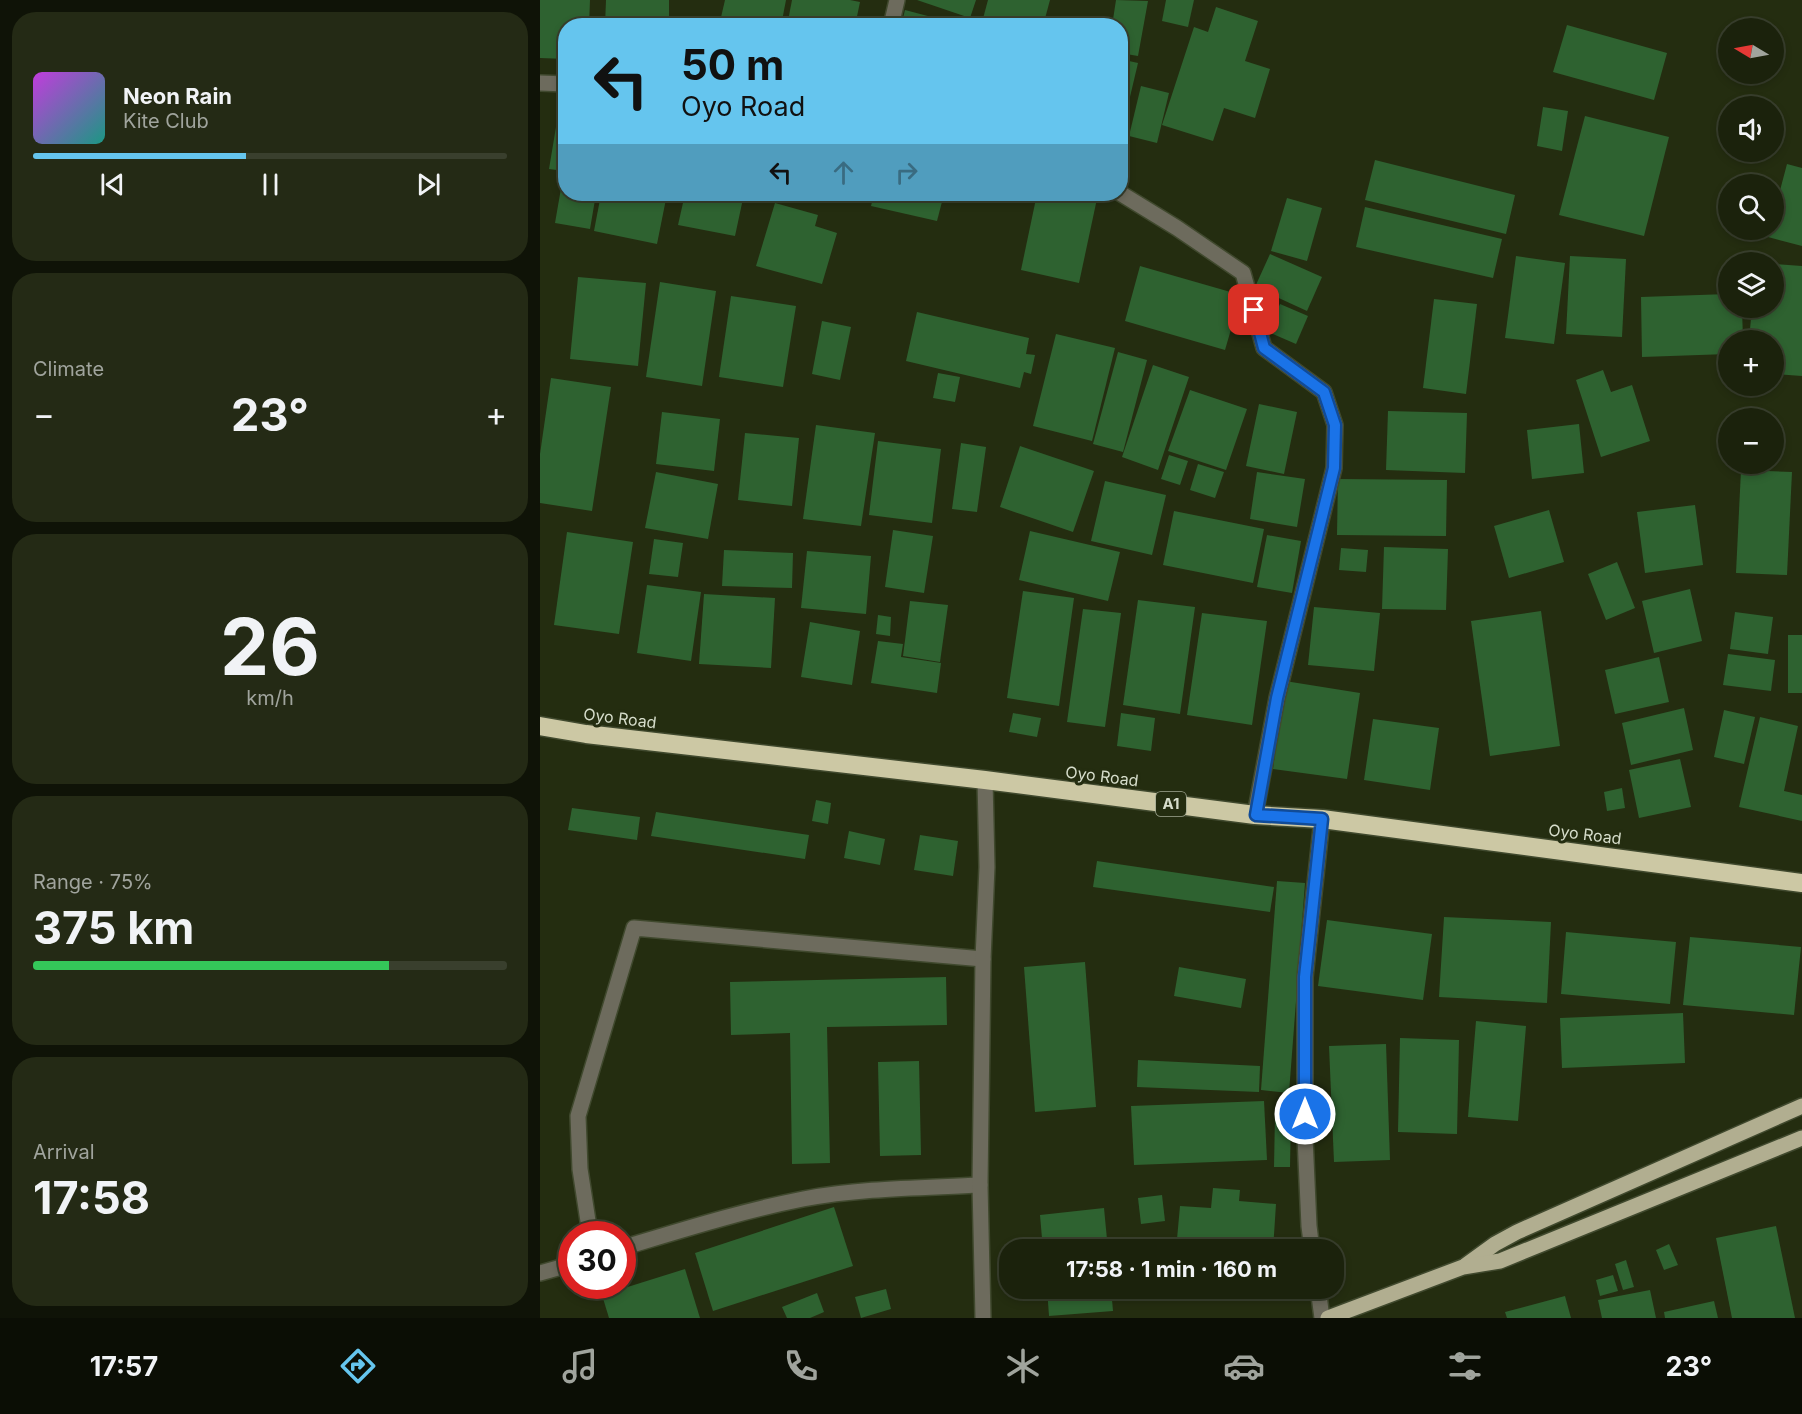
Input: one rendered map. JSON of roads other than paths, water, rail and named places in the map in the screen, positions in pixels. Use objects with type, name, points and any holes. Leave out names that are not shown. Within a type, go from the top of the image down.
[{"type":"highway","name":"Oyo Road","points":[[540,726],[586,734],[985,780],[1256,815],[1322,819],[1802,883]]},
{"type":"main road","points":[[1463,1267],[1495,1244],[1517,1232],[1802,1106]]},
{"type":"main road","points":[[1328,1318],[1463,1267],[1500,1261],[1802,1138]]},
{"type":"street","points":[[893,18],[897,0]]},
{"type":"street","points":[[540,83],[558,84]]},
{"type":"street","points":[[1128,198],[1243,273],[1264,348],[1324,392],[1335,425],[1334,468],[1277,698],[1256,815]]},
{"type":"street","points":[[983,1318],[980,1185],[983,959],[987,867],[985,780]]},
{"type":"street","points":[[1311,1239],[1305,1137],[1305,977],[1322,819]]},
{"type":"street","points":[[588,1221],[580,1169],[578,1116],[634,928],[983,959]]},
{"type":"street","points":[[636,1244],[687,1228],[803,1199],[876,1190],[980,1185]]},
{"type":"street","points":[[540,1273],[558,1268]]},
{"type":"street","points":[[1319,1299],[1322,1318]]}]
